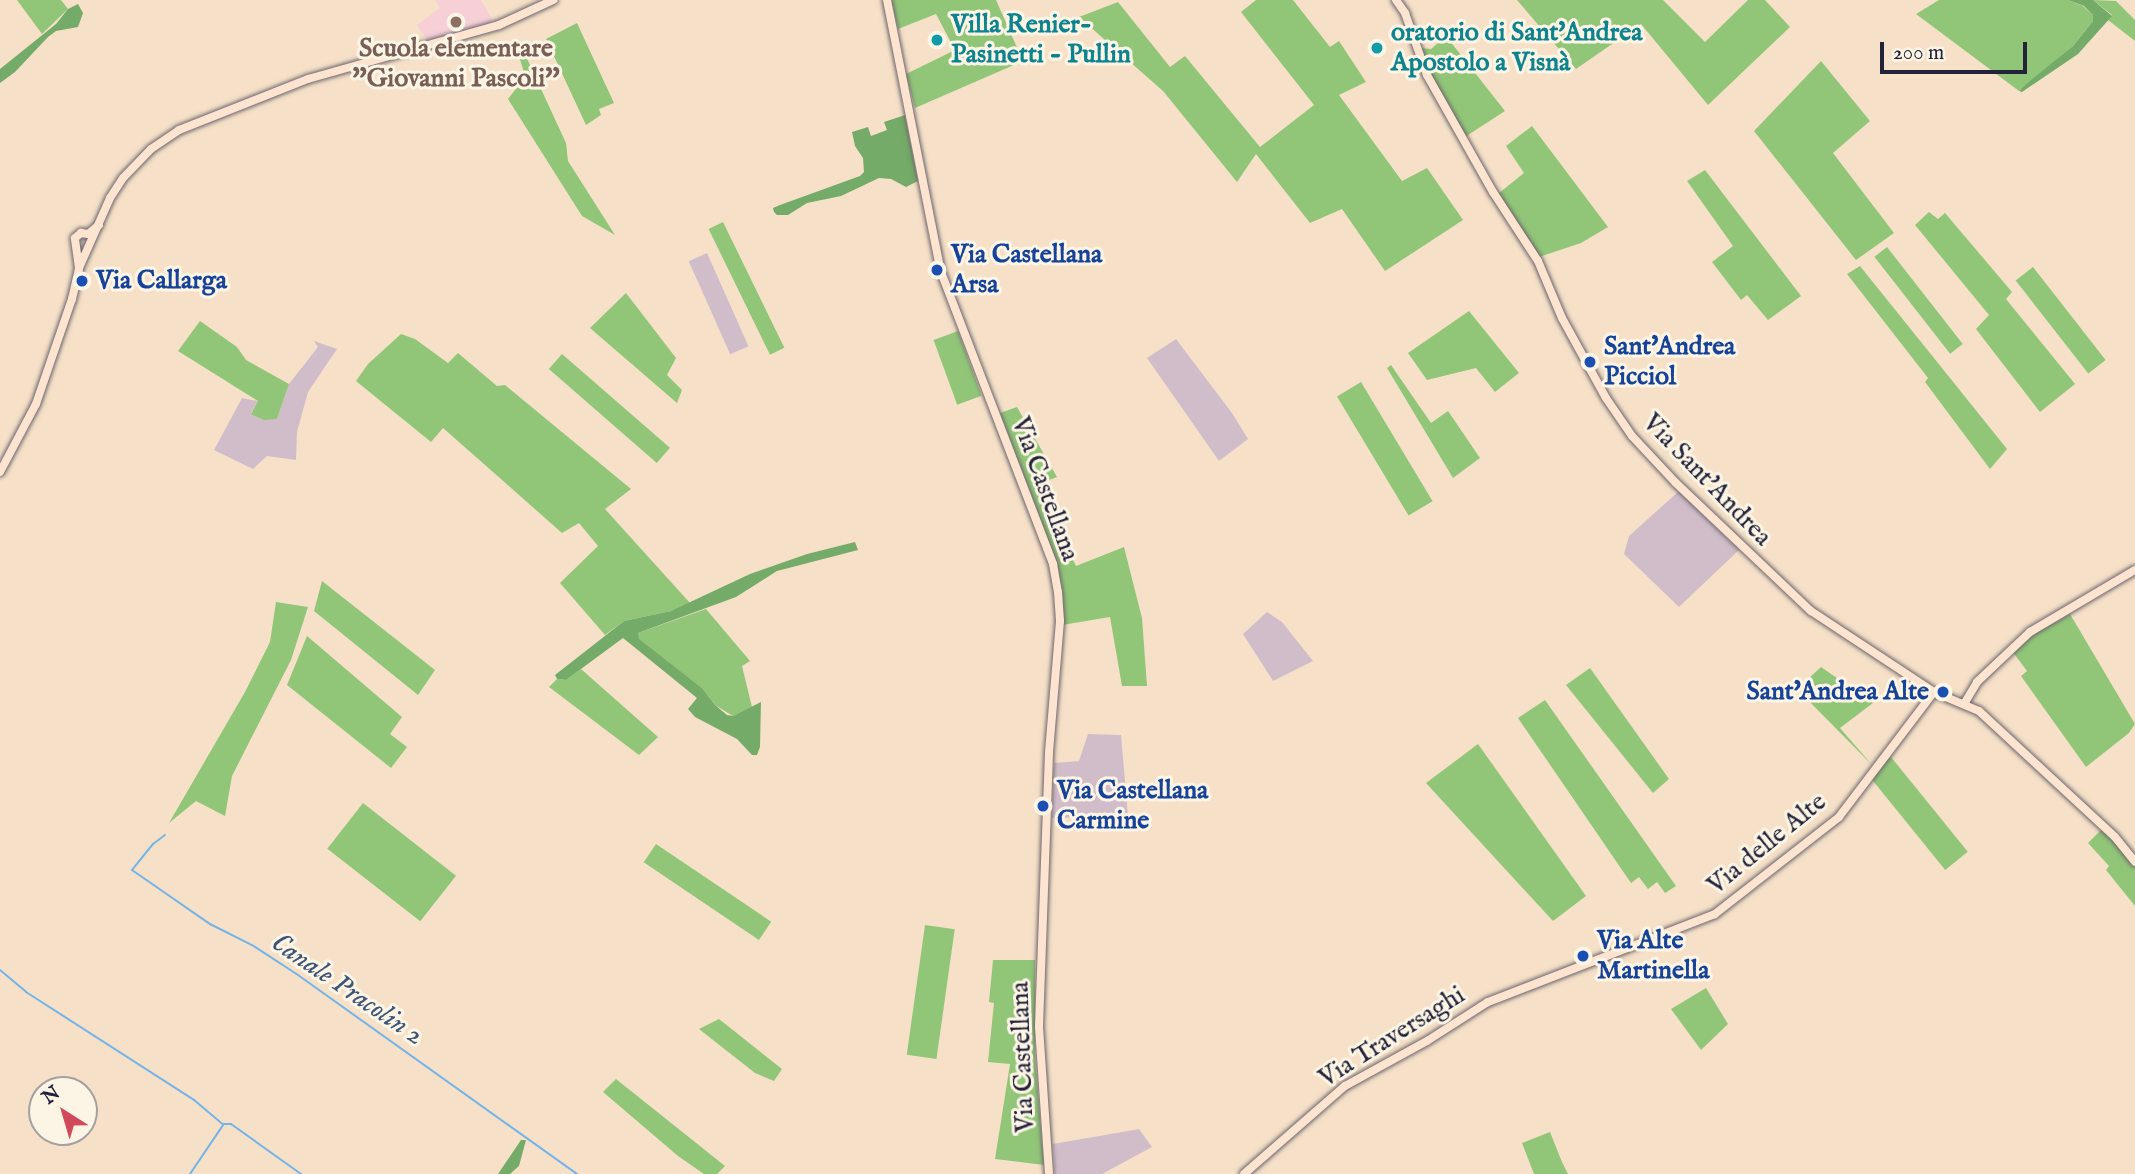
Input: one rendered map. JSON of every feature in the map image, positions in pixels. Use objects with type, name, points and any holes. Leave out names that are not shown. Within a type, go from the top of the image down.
[{"type":"street","points":[[0,472],[36,404],[89,241],[116,188],[131,168],[151,149],[179,130],[308,79],[499,25],[554,0]]},
{"type":"street","name":"Via Castellana","points":[[887,0],[941,272],[1049,554],[1058,592],[1060,621],[1049,753],[1039,1027],[1049,1174]]},
{"type":"street","name":"Via Sant'Andrea","points":[[1396,0],[1405,13],[1427,75],[1493,192],[1538,261],[1562,318],[1606,398],[1632,436],[1676,483],[1811,611],[1934,692],[1979,711],[2115,837],[2135,862]]},
{"type":"street","points":[[79,268],[74,241],[77,236],[89,241]]},
{"type":"street","points":[[77,248],[89,241]]},
{"type":"street","points":[[1964,704],[1977,682],[2030,632],[2135,570]]},
{"type":"street","name":"Via delle Alte","points":[[1579,964],[1715,914],[1839,817],[1934,692]]},
{"type":"street","name":"Via Traversaghi","points":[[1244,1174],[1345,1086],[1427,1041],[1504,993],[1579,964]]},
{"type":"shaded area","name":"Scuola elementare ''Giovanni Pascoli''","points":[[435,0],[481,0],[492,19],[489,25],[428,41],[417,25],[440,8]]},
{"type":"shaded area","points":[[707,253],[748,346],[730,354],[689,261]]},
{"type":"shaded area","points":[[1176,339],[1232,413],[1248,439],[1219,461],[1147,358]]},
{"type":"shaded area","points":[[314,341],[337,349],[308,392],[297,432],[296,460],[267,456],[253,469],[214,450],[242,398],[258,401],[251,413],[277,419],[289,384],[318,347]]},
{"type":"shaded area","points":[[1679,491],[1739,550],[1679,607],[1624,554],[1629,536]]},
{"type":"shaded area","points":[[1267,612],[1282,622],[1313,661],[1273,681],[1243,634]]},
{"type":"shaded area","points":[[1088,734],[1121,735],[1128,816],[1052,818],[1054,763],[1079,761]]},
{"type":"shaded area","points":[[1139,1129],[1152,1147],[1102,1174],[1055,1174],[1053,1144]]},
{"type":"green space","points":[[17,0],[61,0],[68,9],[42,34]]},
{"type":"green space","points":[[891,0],[996,0],[1023,61],[915,108],[906,74],[955,50],[936,14],[898,29]]},
{"type":"green space","points":[[1256,0],[1293,0],[1330,47],[1339,41],[1366,82],[1339,95],[1402,181],[1427,168],[1463,220],[1385,271],[1342,209],[1310,223],[1256,154],[1237,182],[1163,91],[1079,17],[1118,2],[1170,67],[1185,56],[1260,147],[1314,105],[1241,12]]},
{"type":"green space","points":[[1517,0],[1663,0],[1705,42],[1748,0],[1765,0],[1790,27],[1708,105],[1641,24],[1576,69]]},
{"type":"green space","points":[[1939,0],[2068,0],[2083,6],[2093,15],[2093,21],[2073,46],[2019,91],[1916,14]]},
{"type":"green space","points":[[2068,0],[2093,0],[2112,16],[2078,54],[2022,92],[2019,91],[2073,46],[2093,21],[2093,15],[2084,6]]},
{"type":"green space","points":[[2093,0],[2116,1],[2135,20],[2135,41],[2108,20],[2112,15]]},
{"type":"green space","points":[[78,4],[83,13],[78,27],[56,31],[15,72],[0,83],[0,69],[56,24],[68,9]]},
{"type":"green space","points":[[577,23],[614,103],[599,109],[601,115],[586,125],[546,39]]},
{"type":"green space","points":[[1446,36],[1505,111],[1465,137],[1430,74],[1420,48],[1431,49]]},
{"type":"green space","points":[[523,50],[566,143],[568,161],[615,235],[582,216],[508,99],[522,81],[523,69],[518,53]]},
{"type":"green space","points":[[1821,61],[1870,121],[1833,153],[1894,233],[1856,260],[1754,131]]},
{"type":"green space","points":[[905,115],[918,181],[906,187],[891,179],[879,178],[841,196],[807,203],[788,215],[777,215],[774,212],[773,208],[780,205],[860,176],[864,172],[863,158],[855,146],[852,132],[868,127],[871,136],[887,130],[884,122]]},
{"type":"green space","points":[[1532,126],[1608,227],[1581,243],[1539,257],[1499,193],[1524,173],[1506,146]]},
{"type":"green space","points":[[1705,170],[1801,296],[1768,320],[1747,295],[1741,300],[1712,262],[1733,246],[1687,181]]},
{"type":"green space","points":[[1929,212],[1938,219],[1945,213],[2012,292],[2006,299],[2075,384],[2040,412],[1976,329],[1989,315],[1915,225]]},
{"type":"green space","points":[[723,222],[784,348],[770,355],[709,229]]},
{"type":"green space","points":[[1887,247],[1963,344],[1950,354],[1874,257]]},
{"type":"green space","points":[[1860,266],[2007,449],[1990,469],[1925,382],[1928,378],[1847,274]]},
{"type":"green space","points":[[2033,267],[2106,360],[2088,374],[2016,281]]},
{"type":"green space","points":[[626,293],[676,358],[667,375],[682,390],[677,403],[590,328]]},
{"type":"green space","points":[[1469,311],[1519,373],[1495,392],[1476,368],[1427,380],[1408,353]]},
{"type":"green space","points":[[200,321],[237,347],[246,360],[289,384],[277,419],[264,420],[251,414],[258,401],[178,351]]},
{"type":"green space","points":[[958,331],[982,396],[957,405],[934,340]]},
{"type":"green space","points":[[401,334],[415,339],[448,363],[458,353],[497,386],[505,385],[631,489],[605,509],[690,603],[671,611],[624,621],[605,635],[560,583],[598,546],[579,523],[562,533],[443,428],[431,442],[356,381],[368,364]]},
{"type":"green space","points":[[562,354],[670,448],[657,463],[549,369]]},
{"type":"green space","points":[[1391,365],[1431,423],[1448,411],[1480,458],[1453,478],[1387,368]]},
{"type":"green space","points":[[1361,382],[1433,501],[1409,516],[1337,396]]},
{"type":"green space","points":[[1017,407],[1057,477],[1037,485],[1076,566],[1124,547],[1142,618],[1147,686],[1122,686],[1110,617],[1062,625],[1054,555],[1000,413]]},
{"type":"green space","points":[[855,542],[858,550],[777,571],[736,597],[638,633],[639,639],[702,688],[727,715],[733,716],[761,702],[760,747],[757,755],[752,755],[737,739],[695,717],[688,709],[697,698],[623,638],[566,680],[557,679],[555,675],[624,621],[671,611],[750,574],[807,554]]},
{"type":"green space","points":[[322,581],[435,670],[418,695],[314,611]]},
{"type":"green space","points":[[276,602],[308,607],[291,660],[232,776],[225,816],[196,801],[169,823],[245,692],[270,642]]},
{"type":"green space","points":[[706,609],[750,661],[742,666],[752,707],[733,716],[715,705],[702,688],[638,639],[638,633]]},
{"type":"green space","points":[[2070,614],[2135,724],[2129,733],[2086,767],[2021,676],[2027,671],[2012,651]]},
{"type":"green space","points":[[307,636],[402,717],[390,734],[407,747],[391,768],[287,685]]},
{"type":"green space","points":[[1821,667],[1873,703],[1840,728],[1873,766],[1797,689]]},
{"type":"green space","points":[[1590,668],[1669,779],[1653,793],[1566,685]]},
{"type":"green space","points":[[581,669],[658,737],[639,755],[549,687],[557,679],[566,680]]},
{"type":"green space","points":[[1545,700],[1676,886],[1665,893],[1657,882],[1648,889],[1639,877],[1631,883],[1518,718]]},
{"type":"green space","points":[[1478,744],[1586,896],[1553,921],[1426,783]]},
{"type":"green space","points":[[1891,757],[1968,852],[1945,870],[1868,775]]},
{"type":"green space","points":[[363,803],[456,876],[420,921],[327,849]]},
{"type":"green space","points":[[2102,829],[2135,866],[2135,906],[2106,870],[2109,866],[2088,843]]},
{"type":"green space","points":[[656,844],[771,922],[759,940],[644,862]]},
{"type":"green space","points":[[925,925],[955,929],[936,1059],[907,1055]]},
{"type":"green space","points":[[993,960],[1035,960],[1035,1057],[1044,1165],[995,1159],[1010,1064],[988,1062],[994,1003],[989,1002]]},
{"type":"green space","points":[[1706,988],[1728,1024],[1701,1050],[1671,1009]]},
{"type":"green space","points":[[719,1019],[782,1069],[774,1081],[755,1073],[699,1029]]},
{"type":"green space","points":[[616,1079],[725,1166],[717,1174],[704,1174],[678,1156],[603,1092]]},
{"type":"green space","points":[[1550,1132],[1568,1174],[1534,1174],[1522,1143]]},
{"type":"green space","points":[[521,1140],[526,1140],[519,1166],[510,1174],[498,1174]]},
{"type":"waterway","name":"Canale Pracolin 2","points":[[165,835],[153,844],[132,870],[210,924],[252,945],[298,975],[577,1174]]},
{"type":"waterway","points":[[0,970],[26,992],[194,1100],[223,1124]]},
{"type":"waterway","points":[[224,1124],[231,1124],[301,1174]]},
{"type":"waterway","points":[[190,1174],[223,1125]]},
{"type":"place","name":"Scuola elementare ''Giovanni Pascoli''","points":[[456,22]]},
{"type":"place","name":"Villa Renier- Pasinetti - Pullin","points":[[937,40]]},
{"type":"place","name":"oratorio di Sant'Andrea Apostolo a Visnà","points":[[1377,48]]},
{"type":"place","name":"Via Castellana Arsa","points":[[937,270]]},
{"type":"place","name":"Via Callarga","points":[[82,281]]},
{"type":"place","name":"Sant'Andrea Picciol","points":[[1590,362]]},
{"type":"place","name":"Sant'Andrea Alte","points":[[1943,692]]},
{"type":"place","name":"Via Castellana Carmine","points":[[1043,806]]},
{"type":"place","name":"Via Alte Martinella","points":[[1583,956]]}]
